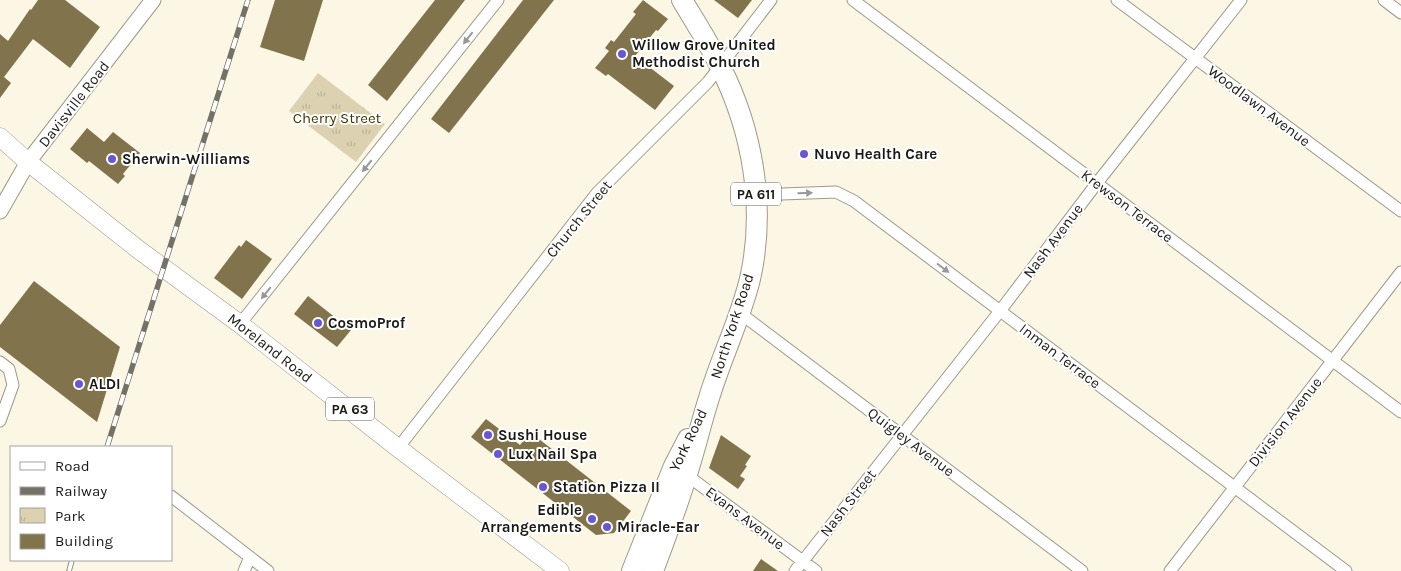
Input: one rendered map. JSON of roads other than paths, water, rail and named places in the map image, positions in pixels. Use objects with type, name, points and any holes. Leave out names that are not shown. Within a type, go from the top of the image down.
[{"type":"highway","name":"North York Road","points":[[682,0],[720,65],[740,113],[752,163],[756,195],[756,235],[750,279],[740,313],[709,397]]},
{"type":"highway","name":"York Road","points":[[653,571],[681,471],[709,397]]},
{"type":"highway","name":"York Road","points":[[632,571],[681,471]]},
{"type":"main road","name":"PA 63","points":[[0,137],[28,162]]},
{"type":"main road","name":"PA 63","points":[[0,145],[28,162]]},
{"type":"main road","name":"Moreland Road","points":[[28,162],[139,250],[240,324],[398,448],[560,571]]},
{"type":"street","name":"Davisville Road","points":[[0,211],[28,162],[153,0]]},
{"type":"street","points":[[240,324],[498,0]]},
{"type":"street","name":"Church Street","points":[[398,448],[598,193],[708,82],[771,0]]},
{"type":"street","name":"Krewson Terrace","points":[[852,0],[1401,412]]},
{"type":"street","name":"Woodlawn Avenue","points":[[1117,0],[1401,211]]},
{"type":"street","name":"Nash Avenue","points":[[901,435],[1000,311],[1097,183],[1241,0]]},
{"type":"street","points":[[1384,0],[1401,13]]},
{"type":"street","name":"Inman Terrace","points":[[756,195],[836,192],[854,201],[1346,571]]},
{"type":"street","name":"Division Avenue","points":[[1170,571],[1401,272]]},
{"type":"street","name":"Quigley Avenue","points":[[740,313],[1082,571]]},
{"type":"street","points":[[0,362],[9,369],[13,385],[0,420]]},
{"type":"street","name":"Nash Street","points":[[796,571],[901,435]]},
{"type":"street","name":"Evans Avenue","points":[[681,471],[816,571]]},
{"type":"street","points":[[172,497],[268,571]]},
{"type":"street","points":[[244,571],[250,557]]},
{"type":"railway","points":[[107,446],[248,0]]},
{"type":"railway","points":[[69,571],[72,561]]},
{"type":"place","name":"Willow Grove United Methodist Church","points":[[622,54]]},
{"type":"place","name":"Nuvo Health Care","points":[[804,154]]},
{"type":"place","name":"Sherwin-Williams","points":[[112,159]]},
{"type":"place","name":"CosmoProf","points":[[318,323]]},
{"type":"place","name":"ALDI","points":[[79,384]]},
{"type":"place","name":"Sushi House","points":[[488,435]]},
{"type":"place","name":"Lux Nail Spa","points":[[498,454]]},
{"type":"place","name":"Station Pizza II","points":[[543,487]]},
{"type":"place","name":"Edible Arrangements","points":[[592,519]]},
{"type":"place","name":"Miracle-Ear","points":[[607,527]]},
{"type":"park label","name":"Cherry Street","points":[[337,118]]}]
